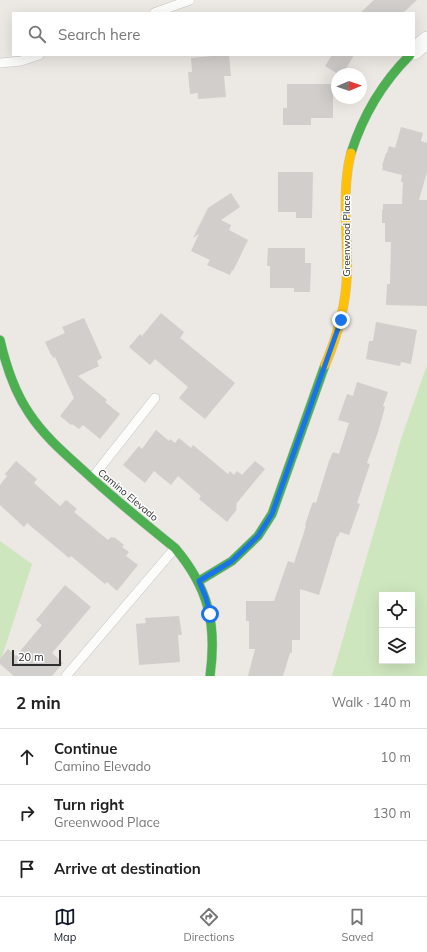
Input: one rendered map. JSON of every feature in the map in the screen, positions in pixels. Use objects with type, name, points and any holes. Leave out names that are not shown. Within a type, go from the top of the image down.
[{"type":"street","points":[[415,50],[427,40]]},
{"type":"street","name":"Greenwood Place","points":[[199,581],[232,561],[258,536],[272,514],[341,320],[347,271],[347,170],[351,151],[359,130],[376,97],[393,73],[409,56]]},
{"type":"street","name":"Camino Elevado","points":[[0,340],[8,372],[16,390],[25,406],[45,434],[92,478],[175,548],[187,560],[199,581],[207,603],[213,632],[213,650],[210,676]]},
{"type":"lane","points":[[157,12],[190,0]]},
{"type":"lane","points":[[0,63],[21,61],[36,56]]},
{"type":"lane","points":[[92,478],[155,398]]},
{"type":"lane","points":[[66,676],[175,548]]},
{"type":"green space","points":[[427,365],[427,676],[332,676],[401,439]]},
{"type":"green space","points":[[0,541],[32,564],[0,663]]},
{"type":"building","points":[[374,0],[417,0],[404,12],[361,12]]},
{"type":"building","points":[[229,56],[231,76],[224,76],[226,97],[198,99],[198,93],[190,94],[188,72],[192,72],[191,58]]},
{"type":"building","points":[[331,56],[353,56],[346,68],[331,68],[331,70],[325,66]]},
{"type":"building","points":[[287,84],[331,84],[333,118],[311,118],[311,125],[283,125],[283,108],[287,108]]},
{"type":"building","points":[[401,127],[423,133],[421,141],[427,143],[427,172],[419,200],[427,200],[427,306],[386,305],[387,284],[390,284],[391,242],[385,242],[385,223],[382,223],[382,210],[383,204],[402,204],[403,182],[401,182],[402,175],[382,170],[382,166],[389,146],[395,148]]},
{"type":"building","points":[[278,172],[313,172],[312,218],[296,218],[296,212],[278,212]]},
{"type":"building","points":[[231,193],[240,207],[221,220],[231,225],[229,230],[248,240],[230,275],[207,265],[210,260],[191,251],[199,234],[193,238],[208,208]]},
{"type":"building","points":[[268,248],[305,248],[305,263],[311,263],[310,292],[294,292],[294,288],[270,288],[270,266],[267,266]]},
{"type":"building","points":[[161,313],[184,332],[180,338],[235,383],[205,419],[179,398],[188,387],[155,359],[150,365],[129,347],[140,334],[142,336]]},
{"type":"building","points":[[84,318],[102,358],[97,361],[99,366],[78,376],[107,400],[105,402],[120,414],[100,439],[83,425],[79,429],[72,424],[71,425],[60,416],[74,398],[55,357],[53,358],[51,355],[45,342],[65,333],[62,327]]},
{"type":"building","points":[[376,322],[417,330],[411,364],[401,362],[400,366],[366,359],[369,341],[373,341]]},
{"type":"building","points":[[357,382],[388,392],[383,406],[385,407],[378,432],[367,463],[370,464],[357,503],[360,504],[349,535],[340,532],[338,537],[337,536],[319,595],[300,589],[300,640],[292,640],[292,653],[290,653],[283,676],[248,676],[255,649],[249,649],[249,621],[246,621],[246,601],[274,601],[288,561],[294,563],[310,510],[313,502],[316,503],[329,461],[333,452],[339,454],[349,423],[338,420],[347,394],[353,396]]},
{"type":"building","points":[[156,430],[169,441],[170,439],[175,443],[179,438],[191,448],[193,445],[228,474],[230,471],[234,475],[237,471],[242,475],[255,461],[265,469],[236,504],[237,509],[227,522],[199,499],[201,496],[178,476],[171,485],[154,471],[145,483],[123,465],[139,446],[142,449]]},
{"type":"building","points":[[16,461],[37,479],[34,483],[60,506],[66,500],[77,509],[74,512],[108,540],[111,537],[114,537],[124,545],[122,547],[129,552],[126,556],[138,565],[117,591],[107,582],[105,584],[71,556],[69,558],[27,523],[24,527],[0,505],[0,485],[7,476],[5,474]]},
{"type":"building","points":[[65,585],[91,607],[52,653],[63,663],[52,676],[14,676],[0,664],[0,659],[8,649],[16,656],[42,625],[36,620]]},
{"type":"building","points":[[179,616],[182,635],[178,635],[180,662],[139,665],[136,624],[146,623],[145,618]]},
{"type":"traffic: fast","points":[[351,153],[361,126],[374,100],[382,88],[409,56]]},
{"type":"traffic: fast","points":[[0,340],[15,387],[24,405],[41,429],[62,451],[95,481],[175,548],[187,563],[196,578],[208,608],[212,640],[210,676]]},
{"type":"traffic: fast","points":[[199,581],[232,561],[258,536],[272,514],[325,365]]},
{"type":"traffic: slow","points":[[325,365],[334,342],[345,297],[347,273],[346,182],[351,153]]},
{"type":"route","points":[[210,614],[206,598],[199,581],[232,561],[258,536],[272,514],[341,320]]}]
